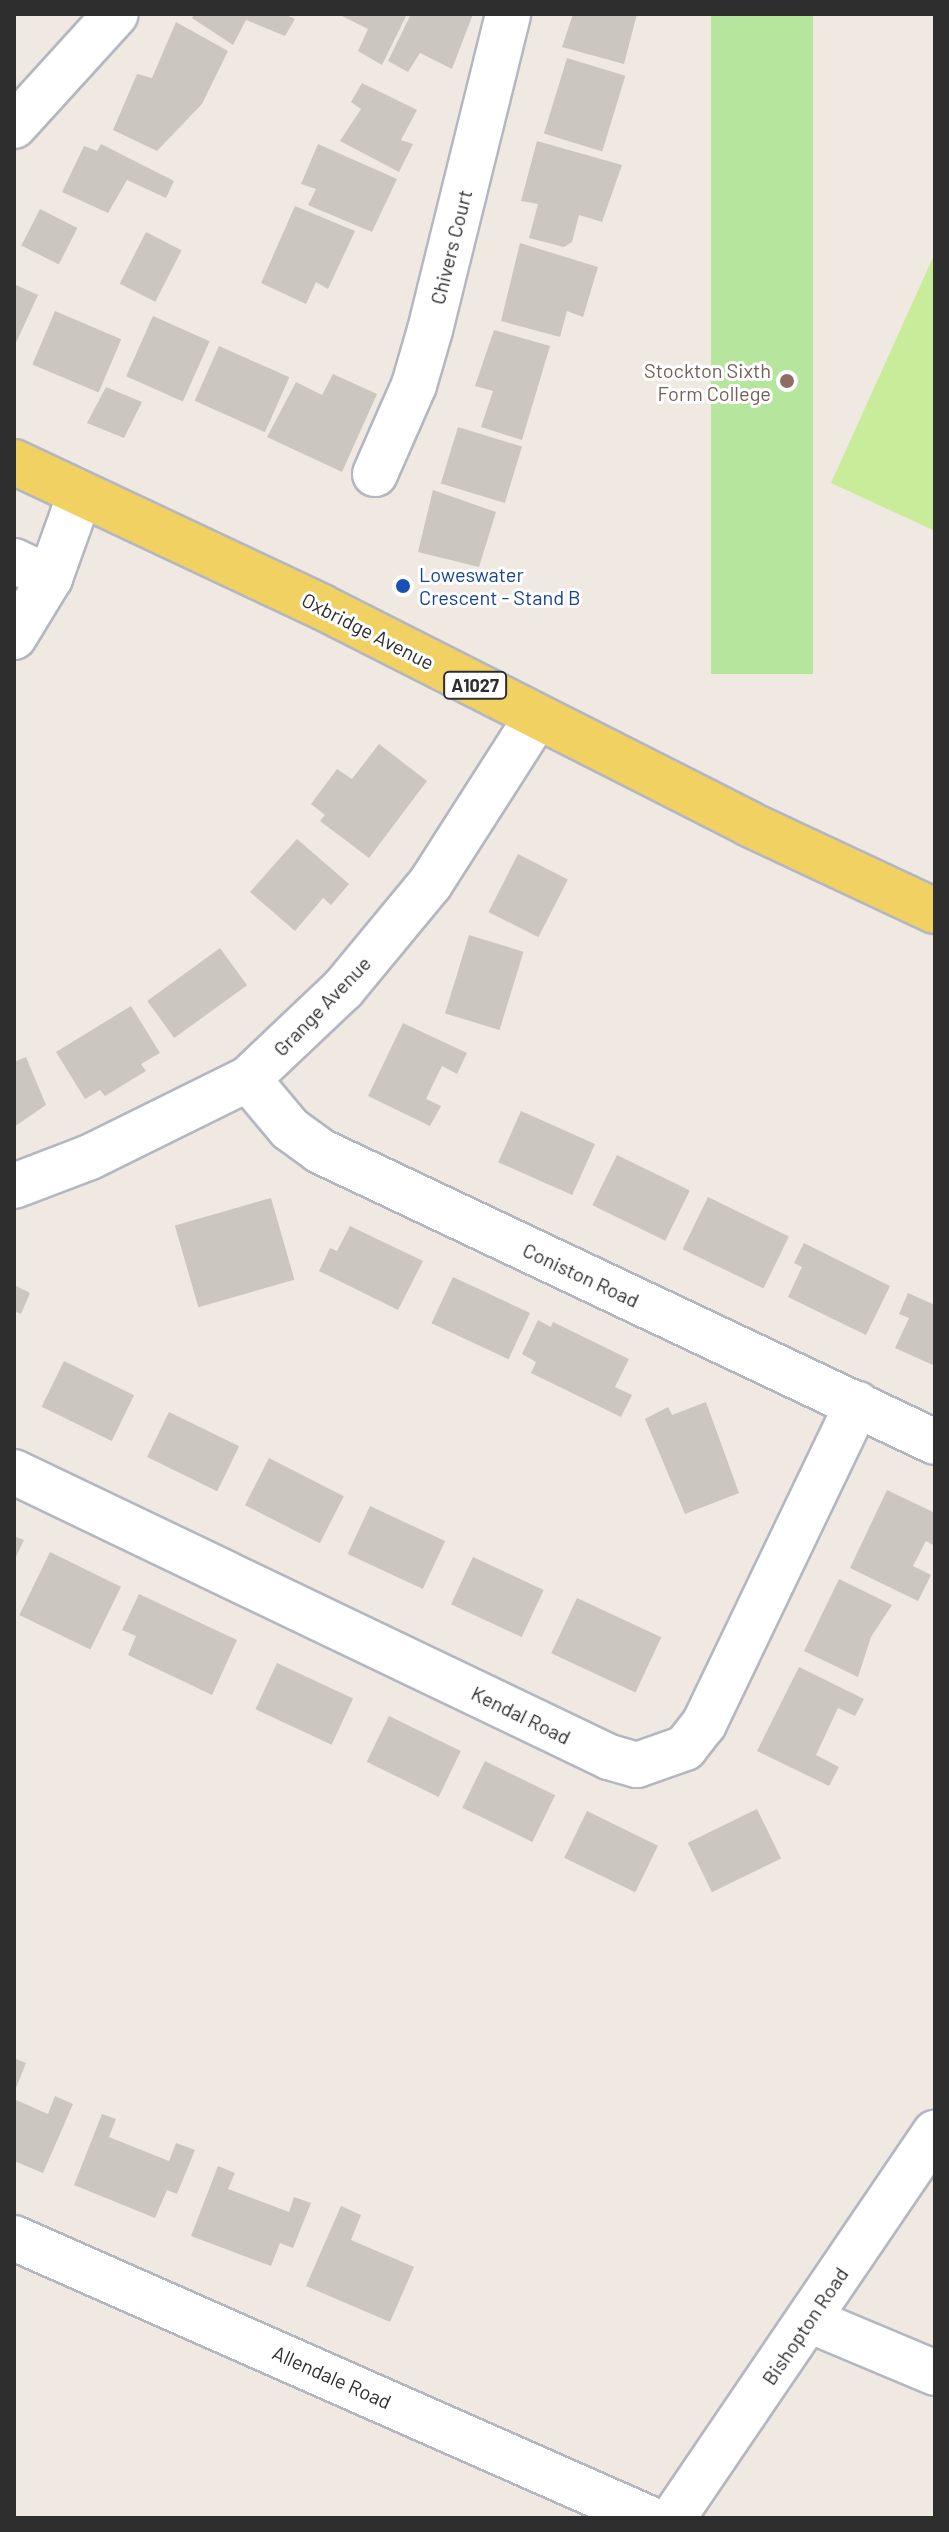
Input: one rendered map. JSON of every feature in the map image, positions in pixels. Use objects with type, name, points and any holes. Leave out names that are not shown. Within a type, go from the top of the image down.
[{"type":"main road","name":"Oxbridge Avenue","points":[[14,462],[322,607],[537,717],[935,911]]},
{"type":"street","points":[[14,126],[116,14]]},
{"type":"street","name":"Chivers Court","points":[[375,474],[414,385],[430,330],[508,14]]},
{"type":"street","points":[[14,637],[32,570],[80,494]]},
{"type":"street","name":"Grange Avenue","points":[[14,1186],[90,1157],[248,1079],[343,989],[430,884],[537,717]]},
{"type":"street","name":"Coniston Road","points":[[248,1079],[290,1129],[320,1151],[935,1442]]},
{"type":"street","name":"Kendal Road","points":[[14,1472],[609,1757],[637,1765],[685,1748],[704,1724],[857,1404]]},
{"type":"street","name":"Bishopton Road","points":[[673,2518],[935,2133]]},
{"type":"street","name":"Allendale Road","points":[[14,2238],[648,2518]]},
{"type":"street","points":[[809,2320],[935,2373]]},
{"type":"green space","points":[[711,14],[813,14],[813,674],[711,674]]},
{"type":"green space","points":[[935,253],[935,531],[831,483]]},
{"type":"building","points":[[194,14],[284,14],[295,19],[285,36],[246,20],[233,45],[192,18]]},
{"type":"building","points":[[338,14],[407,14],[382,65],[358,51],[368,29]]},
{"type":"building","points":[[411,14],[473,14],[452,69],[420,53],[408,72],[388,61]]},
{"type":"building","points":[[573,14],[637,14],[624,64],[562,47]]},
{"type":"building","points":[[176,22],[228,51],[202,104],[157,151],[113,130],[137,74],[152,78]]},
{"type":"building","points":[[567,58],[625,76],[602,151],[544,134]]},
{"type":"building","points":[[362,83],[417,110],[401,140],[413,144],[399,172],[340,141],[361,109],[351,102]]},
{"type":"building","points":[[537,141],[622,165],[602,222],[579,215],[572,242],[564,247],[529,238],[538,204],[521,201]]},
{"type":"building","points":[[101,144],[174,181],[166,198],[127,180],[108,213],[62,192],[84,146],[97,151]]},
{"type":"building","points":[[318,144],[397,179],[372,232],[308,205],[316,189],[301,184]]},
{"type":"building","points":[[295,206],[355,231],[328,289],[316,282],[306,304],[261,283]]},
{"type":"building","points":[[40,209],[77,228],[59,265],[21,246]]},
{"type":"building","points":[[146,232],[182,250],[155,302],[120,284]]},
{"type":"building","points":[[520,243],[598,267],[583,317],[567,311],[560,337],[501,321]]},
{"type":"building","points":[[14,284],[38,295],[14,347]]},
{"type":"building","points":[[55,311],[121,339],[99,393],[32,364]]},
{"type":"building","points":[[153,316],[210,341],[183,402],[126,376]]},
{"type":"building","points":[[494,330],[550,346],[522,440],[481,427],[493,391],[475,386]]},
{"type":"building","points":[[219,346],[289,377],[265,432],[195,401]]},
{"type":"building","points":[[333,374],[377,394],[342,472],[267,437],[296,382],[322,395]]},
{"type":"building","points":[[106,387],[142,402],[124,438],[87,423]]},
{"type":"building","points":[[458,427],[522,447],[505,503],[441,483]]},
{"type":"building","points":[[433,490],[496,512],[479,567],[418,552]]},
{"type":"building","points":[[379,744],[427,781],[369,858],[320,821],[325,815],[311,804],[337,769],[352,779]]},
{"type":"building","points":[[297,839],[349,884],[331,905],[323,898],[295,931],[250,892]]},
{"type":"building","points":[[518,854],[568,879],[538,937],[488,912]]},
{"type":"building","points":[[469,935],[524,952],[500,1030],[445,1013]]},
{"type":"building","points":[[220,948],[247,985],[174,1038],[147,1001]]},
{"type":"building","points":[[131,1006],[160,1053],[141,1064],[146,1071],[105,1096],[100,1090],[85,1099],[56,1052]]},
{"type":"building","points":[[403,1023],[467,1053],[457,1074],[442,1066],[426,1099],[441,1106],[430,1126],[368,1096]]},
{"type":"building","points":[[26,1057],[46,1105],[14,1127],[14,1062]]},
{"type":"building","points":[[521,1111],[595,1144],[572,1195],[498,1162]]},
{"type":"building","points":[[617,1155],[690,1191],[665,1241],[592,1205]]},
{"type":"building","points":[[708,1197],[789,1236],[763,1289],[683,1249]]},
{"type":"building","points":[[271,1198],[294,1280],[198,1307],[175,1226]]},
{"type":"building","points":[[350,1226],[423,1261],[398,1310],[319,1271],[330,1248],[337,1251]]},
{"type":"building","points":[[804,1243],[890,1286],[866,1335],[788,1297],[802,1267],[794,1263]]},
{"type":"building","points":[[453,1277],[530,1313],[508,1359],[431,1323]]},
{"type":"building","points":[[14,1285],[30,1293],[21,1314],[14,1311]]},
{"type":"building","points":[[908,1293],[935,1305],[935,1366],[895,1348],[909,1318],[899,1314]]},
{"type":"building","points":[[538,1320],[551,1327],[553,1322],[629,1359],[615,1387],[632,1395],[621,1417],[531,1373],[536,1362],[522,1354]]},
{"type":"building","points":[[64,1361],[134,1395],[112,1441],[42,1407]]},
{"type":"building","points":[[706,1402],[739,1493],[685,1514],[645,1419],[668,1407],[672,1415]]},
{"type":"building","points":[[169,1412],[239,1446],[217,1491],[147,1457]]},
{"type":"building","points":[[269,1458],[344,1496],[320,1543],[245,1505]]},
{"type":"building","points":[[887,1490],[935,1513],[935,1546],[926,1541],[913,1566],[931,1575],[918,1601],[850,1568]]},
{"type":"building","points":[[370,1506],[445,1541],[423,1589],[348,1554]]},
{"type":"building","points":[[14,1536],[24,1540],[14,1561]]},
{"type":"building","points":[[50,1552],[121,1587],[90,1650],[19,1615]]},
{"type":"building","points":[[473,1557],[544,1590],[522,1637],[451,1604]]},
{"type":"building","points":[[839,1579],[892,1605],[871,1637],[858,1677],[804,1651]]},
{"type":"building","points":[[139,1594],[237,1640],[212,1695],[128,1655],[136,1636],[122,1630]]},
{"type":"building","points":[[577,1598],[661,1637],[636,1693],[551,1653]]},
{"type":"building","points":[[277,1663],[353,1698],[332,1745],[255,1709]]},
{"type":"building","points":[[799,1667],[864,1699],[855,1716],[838,1708],[816,1755],[839,1767],[829,1786],[757,1751]]},
{"type":"building","points":[[389,1716],[461,1751],[439,1797],[367,1762]]},
{"type":"building","points":[[485,1761],[555,1795],[532,1842],[462,1808]]},
{"type":"building","points":[[757,1809],[781,1858],[712,1892],[688,1843]]},
{"type":"building","points":[[587,1811],[658,1846],[635,1892],[564,1858]]},
{"type":"building","points":[[14,2058],[26,2063],[14,2093]]},
{"type":"building","points":[[55,2096],[73,2104],[43,2173],[14,2161],[14,2099],[48,2114]]},
{"type":"building","points":[[102,2114],[116,2119],[109,2137],[169,2161],[176,2143],[195,2150],[177,2194],[167,2190],[155,2218],[74,2185]]},
{"type":"building","points":[[218,2166],[235,2173],[228,2189],[289,2212],[294,2197],[311,2203],[293,2248],[280,2243],[271,2266],[191,2236]]},
{"type":"building","points":[[341,2206],[361,2215],[351,2240],[414,2267],[390,2322],[306,2286]]},
{"type":"place","name":"Stockton Sixth Form College","points":[[787,381]]},
{"type":"place","name":"Loweswater Crescent - Stand B","points":[[403,586]]}]
